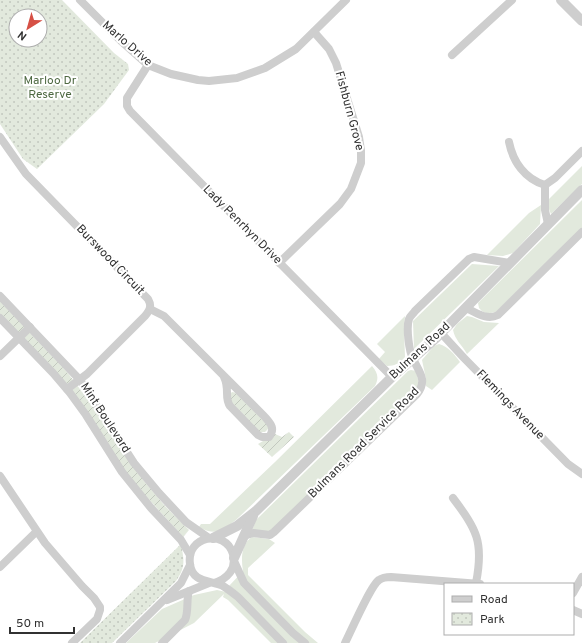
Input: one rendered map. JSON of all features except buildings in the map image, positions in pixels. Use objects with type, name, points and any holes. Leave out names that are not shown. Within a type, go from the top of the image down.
[{"type":"street","name":"Marlo Drive","points":[[80,0],[121,41],[148,65],[171,74],[209,81],[237,78],[265,68],[296,49],[346,0]]},
{"type":"street","points":[[452,55],[512,0]]},
{"type":"street","points":[[562,0],[582,21]]},
{"type":"street","name":"Fishburn Grove","points":[[279,263],[340,204],[351,189],[361,163],[361,150],[358,137],[336,63],[329,49],[314,32]]},
{"type":"street","name":"Lady Penrhyn Drive","points":[[148,65],[127,98],[127,106],[130,111],[392,377]]},
{"type":"street","name":"Burswood Circuit","points":[[0,138],[26,174],[148,299],[150,303],[150,309],[145,316],[80,380],[67,389]]},
{"type":"street","points":[[509,142],[513,157],[517,164],[535,182],[545,185]]},
{"type":"street","points":[[545,185],[582,151]]},
{"type":"street","points":[[545,185],[545,210],[548,224]]},
{"type":"street","name":"Bulmans Road","points":[[211,538],[237,526],[256,511],[392,377],[441,333],[582,190]]},
{"type":"street","points":[[466,308],[484,316],[493,317],[498,315],[582,232]]},
{"type":"street","name":"Bulmans Road Service Road","points":[[244,536],[253,533],[270,535],[274,532],[421,389],[421,373],[413,359],[409,344],[409,319],[415,311],[469,259],[474,257],[510,263]]},
{"type":"street","name":"Mint Boulevard","points":[[0,296],[80,380],[144,476],[186,522],[211,538]]},
{"type":"street","points":[[150,309],[164,316],[270,422],[273,430],[269,437],[262,437],[258,435],[230,406],[227,398],[228,383],[224,377]]},
{"type":"street","name":"Mint Boulevard","points":[[0,318],[67,389],[86,415],[122,472],[151,508],[181,540],[190,555]]},
{"type":"street","points":[[0,356],[30,326]]},
{"type":"street","name":"Flemings Avenue","points":[[441,333],[469,364],[568,464],[582,474]]},
{"type":"street","points":[[0,476],[36,532],[55,556],[100,606],[97,619],[72,643]]},
{"type":"street","points":[[453,498],[468,518],[478,539],[480,552],[478,583]]},
{"type":"street","name":"Bulmans Road","points":[[234,560],[246,529],[256,511]]},
{"type":"street","points":[[0,567],[36,532]]},
{"type":"street","points":[[283,643],[238,596],[222,586],[203,581],[192,572],[190,555],[197,543],[211,538],[220,540],[227,544],[232,550],[234,560],[244,583],[293,633],[305,643]]},
{"type":"street","points":[[158,606],[173,597],[226,578],[230,573],[234,560]]},
{"type":"street","points":[[120,643],[184,579],[190,565]]},
{"type":"street","points":[[345,643],[371,591],[379,580],[385,577],[466,583]]},
{"type":"street","points":[[574,591],[582,577]]},
{"type":"street","points":[[162,643],[185,620],[187,616],[189,591]]},
{"type":"green space","name":"Marloo Dr Reserve","points":[[0,0],[62,0],[114,53],[128,64],[129,70],[104,104],[37,169],[23,159],[0,124]]},
{"type":"green space","points":[[582,166],[582,184],[551,214],[548,207],[549,199]]},
{"type":"green space","points":[[582,200],[582,228],[496,312],[486,313],[481,310],[478,303]]},
{"type":"green space","points":[[541,205],[540,224],[513,253],[503,256],[487,255],[529,213]]},
{"type":"green space","points":[[472,264],[499,266],[414,349],[413,321]]},
{"type":"green space","points":[[0,301],[67,372],[96,410],[144,481],[165,506],[189,530],[183,537],[135,484],[28,343],[0,314]]},
{"type":"green space","points":[[405,316],[405,357],[397,364],[387,366],[379,359],[385,352],[377,344]]},
{"type":"green space","points":[[467,316],[484,322],[499,323],[467,354],[457,340],[453,330],[457,324]]},
{"type":"green space","points":[[439,344],[448,349],[460,362],[432,390],[426,386],[422,360],[434,346]]},
{"type":"green space","points":[[372,366],[376,371],[377,376],[375,386],[237,519],[220,531],[211,532],[199,527],[201,524],[210,524]]},
{"type":"green space","points":[[408,371],[416,371],[418,388],[273,530],[268,532],[252,531],[256,520]]},
{"type":"green space","points":[[232,392],[237,393],[269,426],[265,432],[260,432],[230,401],[230,394]]},
{"type":"green space","points":[[289,432],[294,437],[272,457],[258,444],[275,434],[282,437]]},
{"type":"green space","points":[[252,537],[269,539],[275,543],[248,568],[248,575],[318,643],[271,643],[228,600],[223,597],[224,594],[194,623],[155,643],[126,643],[162,609],[194,595],[217,590],[226,592],[229,586],[243,571],[242,557],[244,548],[248,540]]},
{"type":"green space","points":[[181,544],[183,567],[176,581],[112,643],[80,643]]}]
